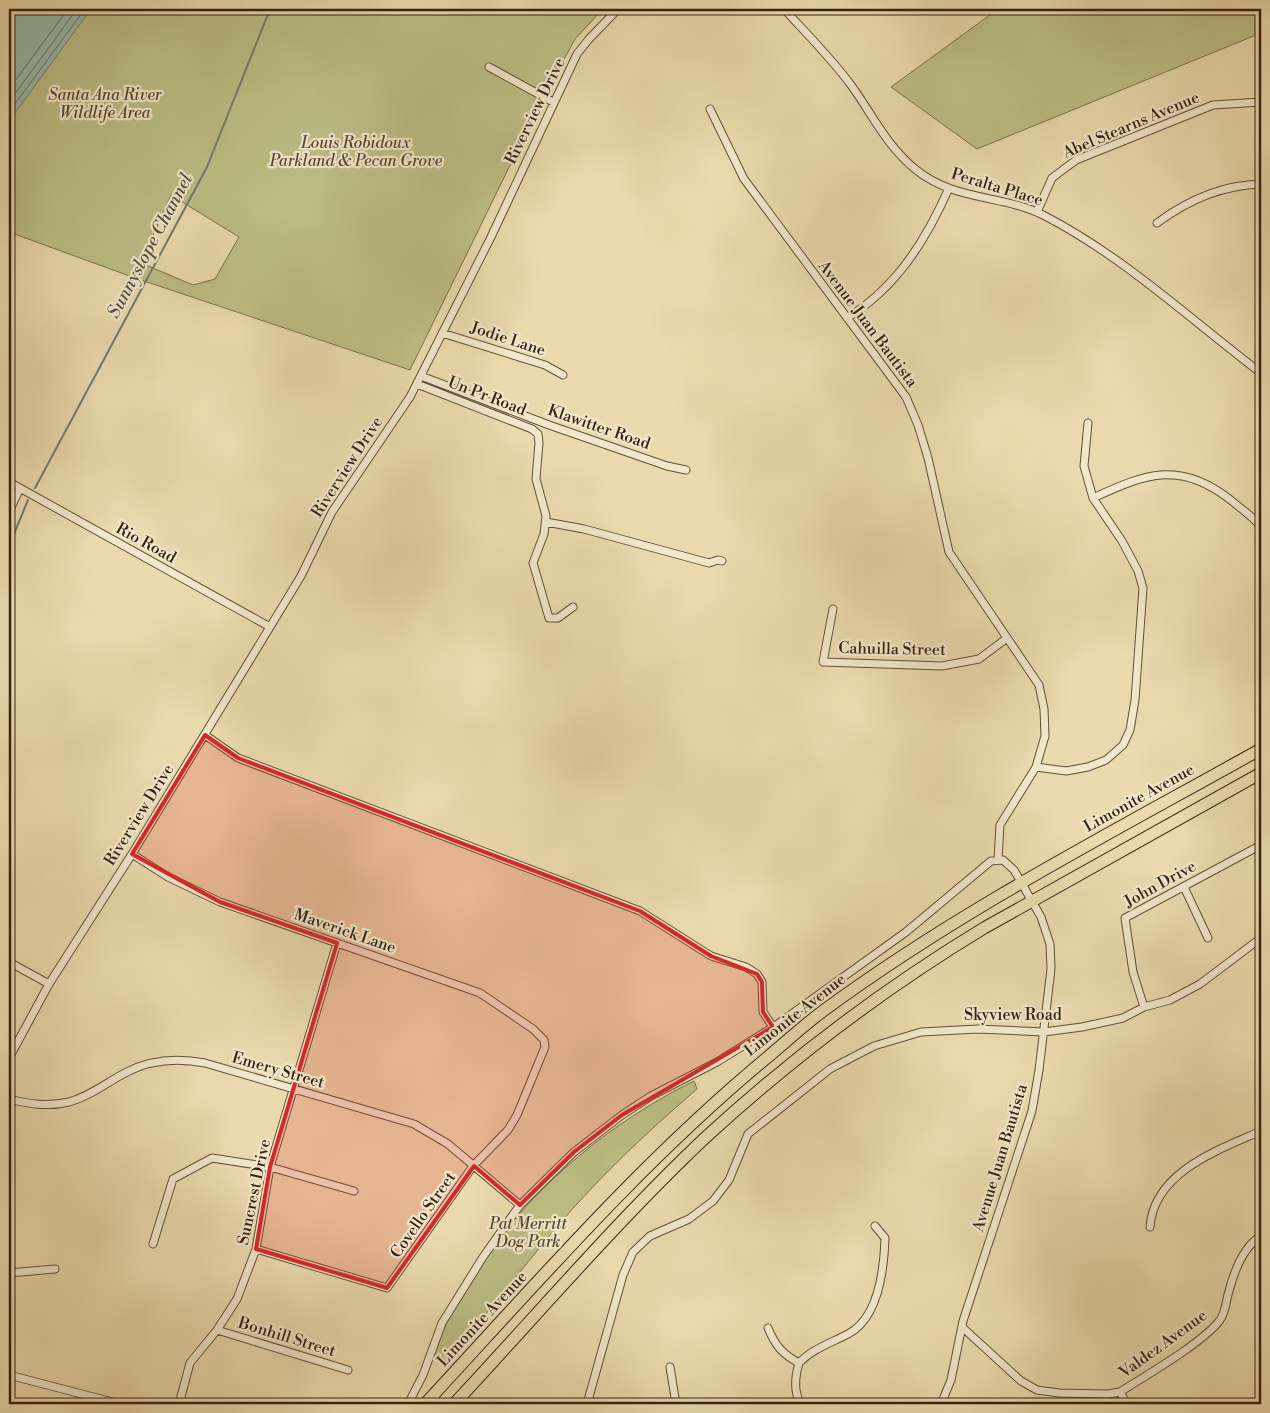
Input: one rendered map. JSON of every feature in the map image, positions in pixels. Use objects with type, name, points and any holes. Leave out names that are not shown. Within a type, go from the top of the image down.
[{"type":"main road","name":"Limonite Avenue","points":[[425,1404],[666,1147],[737,1082],[821,1012],[919,944],[1020,883],[1261,749]]},
{"type":"main road","points":[[454,1404],[658,1184],[752,1096],[849,1019],[947,950],[1261,773]]},
{"type":"street","name":"Riverview Drive","points":[[9,1058],[49,984],[132,854],[301,576],[332,512],[410,397],[490,237],[577,54],[618,9]]},
{"type":"street","name":"Peralta Place","points":[[784,9],[850,84],[892,148],[915,170],[949,188],[973,197],[1037,212],[1087,238],[1261,372]]},
{"type":"street","points":[[489,67],[553,102]]},
{"type":"street","name":"Abel Stearns Avenue","points":[[1037,212],[1052,178],[1076,160],[1213,105],[1261,102]]},
{"type":"street","name":"Avenue Juan Bautista","points":[[710,110],[744,179],[906,397],[918,425],[928,458],[949,552],[1039,685],[1044,709],[1045,736],[1036,767],[1000,825],[998,859],[1008,863],[1014,870],[1032,901],[1046,931],[1052,955],[1036,1091],[1030,1118],[962,1327],[949,1387],[941,1404]]},
{"type":"street","points":[[1157,223],[1176,209],[1216,191],[1230,187],[1261,184]]},
{"type":"street","points":[[847,318],[869,304],[900,273],[922,242],[949,188]]},
{"type":"street","name":"Jodie Lane","points":[[442,333],[545,365],[563,374]]},
{"type":"street","name":"Klawitter Road","points":[[421,376],[538,421],[667,466],[686,470]]},
{"type":"street","name":"Un Pr Road","points":[[417,384],[534,430],[538,434],[536,479],[546,522]]},
{"type":"street","points":[[534,430],[538,421]]},
{"type":"street","points":[[1036,767],[1066,772],[1106,760],[1122,745],[1130,730],[1135,700],[1143,588],[1138,571],[1122,541],[1093,498],[1084,466],[1088,422]]},
{"type":"street","points":[[1093,498],[1133,479],[1156,474],[1182,476],[1204,483],[1225,496],[1261,526]]},
{"type":"street","name":"Rio Road","points":[[9,482],[270,627]]},
{"type":"street","points":[[9,512],[23,490]]},
{"type":"street","points":[[573,607],[553,620],[547,616],[545,599],[532,563],[546,522],[709,562],[722,561]]},
{"type":"street","name":"Cahuilla Street","points":[[833,609],[823,662],[942,666],[979,659],[1007,638]]},
{"type":"street","points":[[205,735],[238,758],[640,911],[711,956],[746,968],[757,974],[762,982],[763,1012],[773,1027]]},
{"type":"street","name":"John Drive","points":[[1144,1008],[1133,972],[1126,918],[1261,845]]},
{"type":"street","name":"Maverick Lane","points":[[132,854],[168,877],[220,902],[480,993],[533,1029],[544,1040]]},
{"type":"street","points":[[408,1404],[416,1391],[434,1340],[453,1302],[520,1206],[574,1152],[622,1115],[651,1096],[717,1062],[773,1027],[906,932],[991,861],[998,859]]},
{"type":"street","points":[[1184,887],[1208,938]]},
{"type":"street","name":"Skyview Road","points":[[587,1404],[623,1275],[633,1252],[650,1236],[689,1219],[713,1201],[729,1180],[748,1134],[809,1083],[859,1052],[921,1032],[978,1029],[1044,1032],[1103,1024],[1123,1018],[1144,1008],[1170,1000],[1200,984],[1261,938]]},
{"type":"street","name":"Suncrest Drive","points":[[179,1404],[190,1363],[218,1330],[238,1299],[256,1250],[270,1167],[337,943]]},
{"type":"street","points":[[9,962],[49,984]]},
{"type":"street","name":"Covello Street","points":[[256,1250],[387,1288],[474,1166],[508,1130],[545,1047],[544,1040]]},
{"type":"street","name":"Emery Street","points":[[9,1099],[40,1105],[68,1102],[92,1093],[141,1066],[175,1060],[205,1063],[414,1124],[448,1144],[520,1206]]},
{"type":"street","points":[[1150,1227],[1155,1206],[1172,1181],[1187,1168],[1220,1149],[1261,1131]]},
{"type":"street","points":[[153,1244],[173,1179],[212,1158],[270,1167],[354,1192]]},
{"type":"street","points":[[801,1404],[797,1397],[795,1384],[798,1363],[815,1350],[851,1333],[863,1324],[870,1311],[884,1259],[885,1238],[875,1226]]},
{"type":"street","name":"Valdez Avenue","points":[[1120,1392],[1213,1327],[1224,1312],[1229,1289],[1245,1252],[1261,1236]]},
{"type":"street","points":[[9,1273],[55,1269]]},
{"type":"street","points":[[962,1327],[1021,1381],[1037,1390],[1059,1393],[1108,1394],[1120,1392],[1127,1404]]},
{"type":"street","points":[[768,1328],[775,1344],[782,1352],[798,1363]]},
{"type":"street","name":"Bonhill Street","points":[[218,1330],[348,1370]]},
{"type":"street","points":[[670,1367],[676,1404]]},
{"type":"street","points":[[9,1375],[120,1404]]},
{"type":"highlighted area","points":[[205,735],[238,758],[640,911],[711,956],[757,974],[762,982],[763,1012],[773,1027],[622,1115],[574,1152],[520,1205],[474,1166],[387,1288],[256,1249],[270,1167],[337,943],[220,902],[132,854]]},
{"type":"green space","name":"Louis Robidoux Parkland & Pecan Grove","points":[[9,9],[603,9],[575,39],[540,104],[410,370],[135,278],[9,232]],"holes":[[[171,195],[239,237],[215,279],[193,285],[141,263]]]},
{"type":"green space","points":[[998,9],[1261,9],[1261,33],[977,149],[891,87]]},
{"type":"green space","name":"Pat Merritt Dog Park","points":[[694,1081],[697,1089],[641,1139],[589,1191],[556,1228],[447,1361],[432,1357],[452,1312],[476,1270],[505,1231],[537,1195],[573,1161],[611,1131],[652,1104]]},
{"type":"water","points":[[9,9],[91,9],[9,121]]},
{"type":"waterway","name":"Sunnyslope Channel","points":[[35,488],[207,167],[270,9]]},
{"type":"waterway","name":"Sunnyslope Channel","points":[[9,546],[28,500]]},
{"type":"park label","name":"Santa Ana River Wildlife Area","points":[[105,104]]}]
